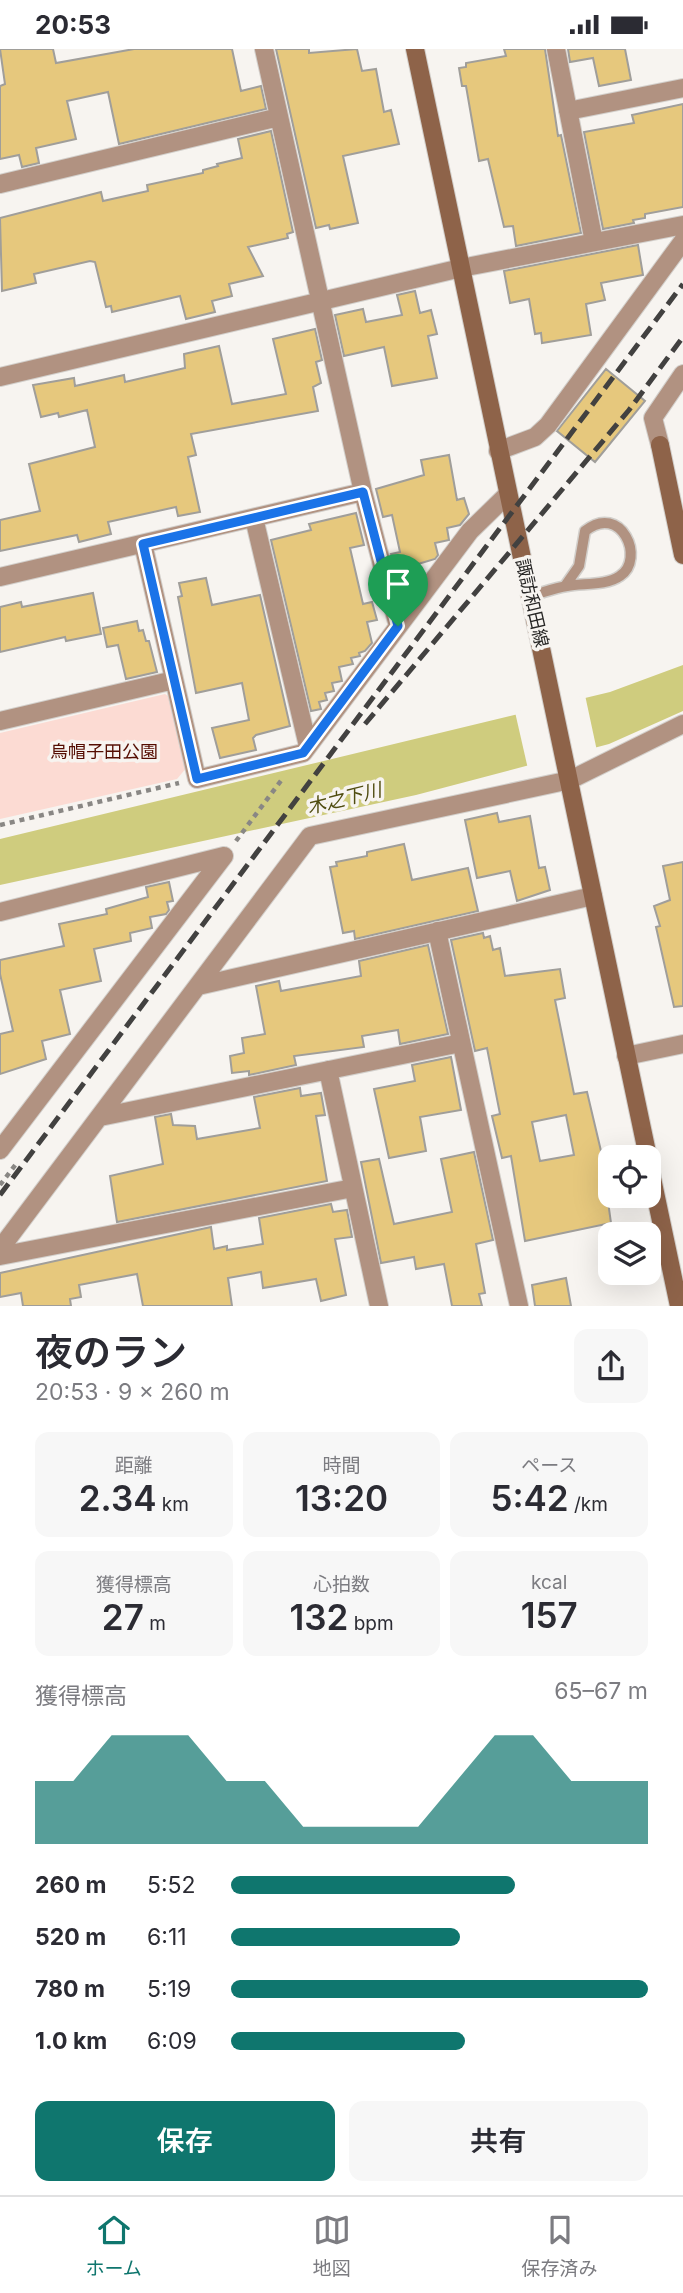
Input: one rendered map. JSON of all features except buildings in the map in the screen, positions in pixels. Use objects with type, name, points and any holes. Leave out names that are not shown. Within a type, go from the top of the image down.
[{"type":"street","points":[[264,49],[363,492],[398,626]]},
{"type":"street","name":"諏訪和田線","points":[[415,49],[645,1145]]},
{"type":"street","points":[[556,49],[594,242]]},
{"type":"street","points":[[568,111],[683,87]]},
{"type":"street","points":[[0,184],[279,117]]},
{"type":"street","points":[[0,377],[461,268],[683,225]]},
{"type":"street","points":[[498,451],[535,437],[548,425],[683,241]]},
{"type":"street","points":[[683,374],[653,418],[683,555]]},
{"type":"street","points":[[0,577],[363,492]]},
{"type":"street","points":[[143,544],[197,779],[303,753],[470,531],[507,495]]},
{"type":"street","points":[[254,518],[308,746]]},
{"type":"street","points":[[0,721],[174,680]]},
{"type":"street","points":[[0,1249],[310,836],[568,773],[683,724]]},
{"type":"street","points":[[0,912],[225,856]]},
{"type":"street","points":[[0,1150],[225,856]]},
{"type":"street","points":[[198,986],[593,896]]},
{"type":"street","points":[[437,931],[519,1306]]},
{"type":"street","points":[[100,1117],[461,1043]]},
{"type":"street","points":[[626,1056],[683,1044]]},
{"type":"street","points":[[328,1070],[379,1306]]},
{"type":"street","points":[[0,1257],[353,1188]]},
{"type":"street","points":[[658,1208],[679,1306]]},
{"type":"lane","points":[[530,596],[565,586],[619,578],[627,571],[630,558],[624,532],[617,525],[593,525],[585,531],[579,566],[565,586]]},
{"type":"path","points":[[225,856],[285,774]]},
{"type":"path","points":[[0,825],[197,779]]},
{"type":"green space","name":"烏帽子田公園","points":[[165,694],[172,699],[187,767],[177,779],[0,819],[0,733]]},
{"type":"water","name":"木之下川","points":[[683,665],[683,711],[609,744],[416,795],[0,885],[0,839],[610,692]]},
{"type":"pier","points":[[585,695],[597,751],[528,769],[515,712]]},
{"type":"railway","points":[[0,1195],[683,284]]},
{"type":"railway","points":[[365,724],[629,410],[683,337]]},
{"type":"route","points":[[363,492],[398,626],[303,753],[197,779],[143,544],[363,492]]}]
